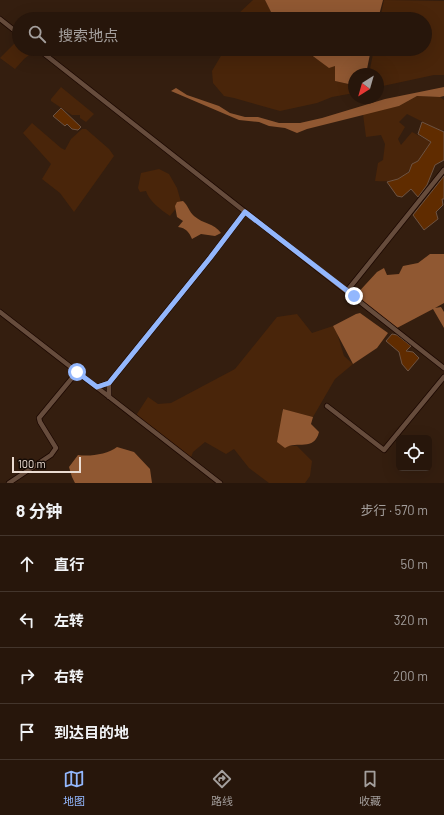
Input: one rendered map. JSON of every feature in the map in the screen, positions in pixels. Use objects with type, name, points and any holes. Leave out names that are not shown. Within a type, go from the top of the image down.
[{"type":"street","points":[[0,19],[12,28]]},
{"type":"street","points":[[47,56],[444,368]]},
{"type":"street","points":[[347,291],[444,170]]},
{"type":"street","points":[[97,387],[109,383],[210,258],[245,212]]},
{"type":"street","points":[[0,312],[220,483]]},
{"type":"street","points":[[9,483],[54,452],[56,448],[39,418],[77,372]]},
{"type":"street","points":[[327,406],[384,450],[444,377]]},
{"type":"street","points":[[109,383],[109,397]]},
{"type":"shaded area","points":[[253,0],[265,0],[271,12],[240,12]]},
{"type":"shaded area","points":[[265,0],[383,0],[380,12],[271,12]]},
{"type":"shaded area","points":[[384,0],[444,1],[444,75],[434,75],[384,86],[384,68],[370,68],[373,56],[432,56],[432,12],[381,12]]},
{"type":"shaded area","points":[[12,46],[12,56],[28,56],[15,69],[0,58]]},
{"type":"shaded area","points":[[221,56],[313,56],[335,66],[335,81],[348,84],[348,94],[280,111],[224,96],[213,83],[212,71]]},
{"type":"shaded area","points":[[313,56],[370,56],[367,68],[348,68],[348,84],[335,81],[335,66],[329,68]]},
{"type":"shaded area","points":[[61,87],[94,114],[86,122],[80,118],[80,115],[72,115],[51,101]]},
{"type":"shaded area","points":[[444,87],[444,96],[417,96],[399,106],[307,129],[297,133],[285,128],[269,126],[259,122],[239,120],[171,91],[176,88],[187,95],[219,106],[230,113],[245,117],[258,117],[279,123],[300,123],[368,104],[384,104],[385,99]]},
{"type":"shaded area","points":[[417,96],[440,97],[444,100],[444,130],[441,131],[407,114],[399,122],[405,127],[398,139],[401,145],[412,132],[431,142],[418,161],[412,164],[406,174],[401,178],[392,181],[375,181],[378,163],[383,160],[385,144],[381,135],[366,137],[363,114],[399,106]]},
{"type":"shaded area","points":[[32,123],[65,150],[71,139],[82,129],[86,129],[109,149],[114,156],[74,212],[60,193],[42,179],[51,164],[23,133]]},
{"type":"shaded area","points":[[159,169],[169,174],[177,188],[181,202],[170,216],[153,202],[146,191],[140,192],[138,188],[141,173]]},
{"type":"shaded area","points":[[183,201],[194,216],[201,221],[212,225],[221,233],[215,236],[201,234],[192,239],[187,231],[178,227],[183,221],[177,217],[175,206],[177,202]]},
{"type":"shaded area","points":[[430,254],[444,254],[444,303],[435,308],[441,307],[444,312],[444,328],[433,309],[395,329],[354,297],[377,272],[384,268],[387,275],[399,274],[403,266],[418,263]]},
{"type":"shaded area","points":[[360,313],[388,333],[377,348],[353,364],[333,326]]},
{"type":"shaded area","points":[[297,314],[312,333],[333,326],[337,333],[344,356],[353,364],[335,379],[313,417],[282,409],[289,446],[297,446],[312,461],[310,476],[305,483],[269,483],[249,468],[234,449],[226,454],[205,442],[193,452],[190,460],[135,417],[148,397],[158,404],[171,403],[235,369],[277,317]]},
{"type":"shaded area","points":[[283,409],[313,417],[311,424],[319,432],[317,438],[309,444],[295,445],[285,448],[277,442]]},
{"type":"shaded area","points":[[117,447],[134,452],[150,469],[152,483],[75,483],[69,467],[78,455],[88,456],[99,454]]},
{"type":"building","points":[[61,108],[81,127],[78,130],[72,129],[67,124],[65,126],[53,116]]},
{"type":"building","points":[[422,122],[444,132],[444,160],[435,165],[427,185],[418,197],[411,189],[402,197],[397,196],[387,182],[398,179],[409,172],[412,164],[418,161],[431,142],[418,134]]},
{"type":"building","points":[[444,176],[444,199],[442,199],[443,205],[436,212],[438,219],[424,230],[413,215]]},
{"type":"building","points":[[392,334],[397,335],[411,346],[406,351],[413,352],[419,358],[408,371],[402,364],[399,352],[386,341]]},
{"type":"route","points":[[77,372],[97,387],[109,383],[210,258],[245,212],[354,296]]}]
